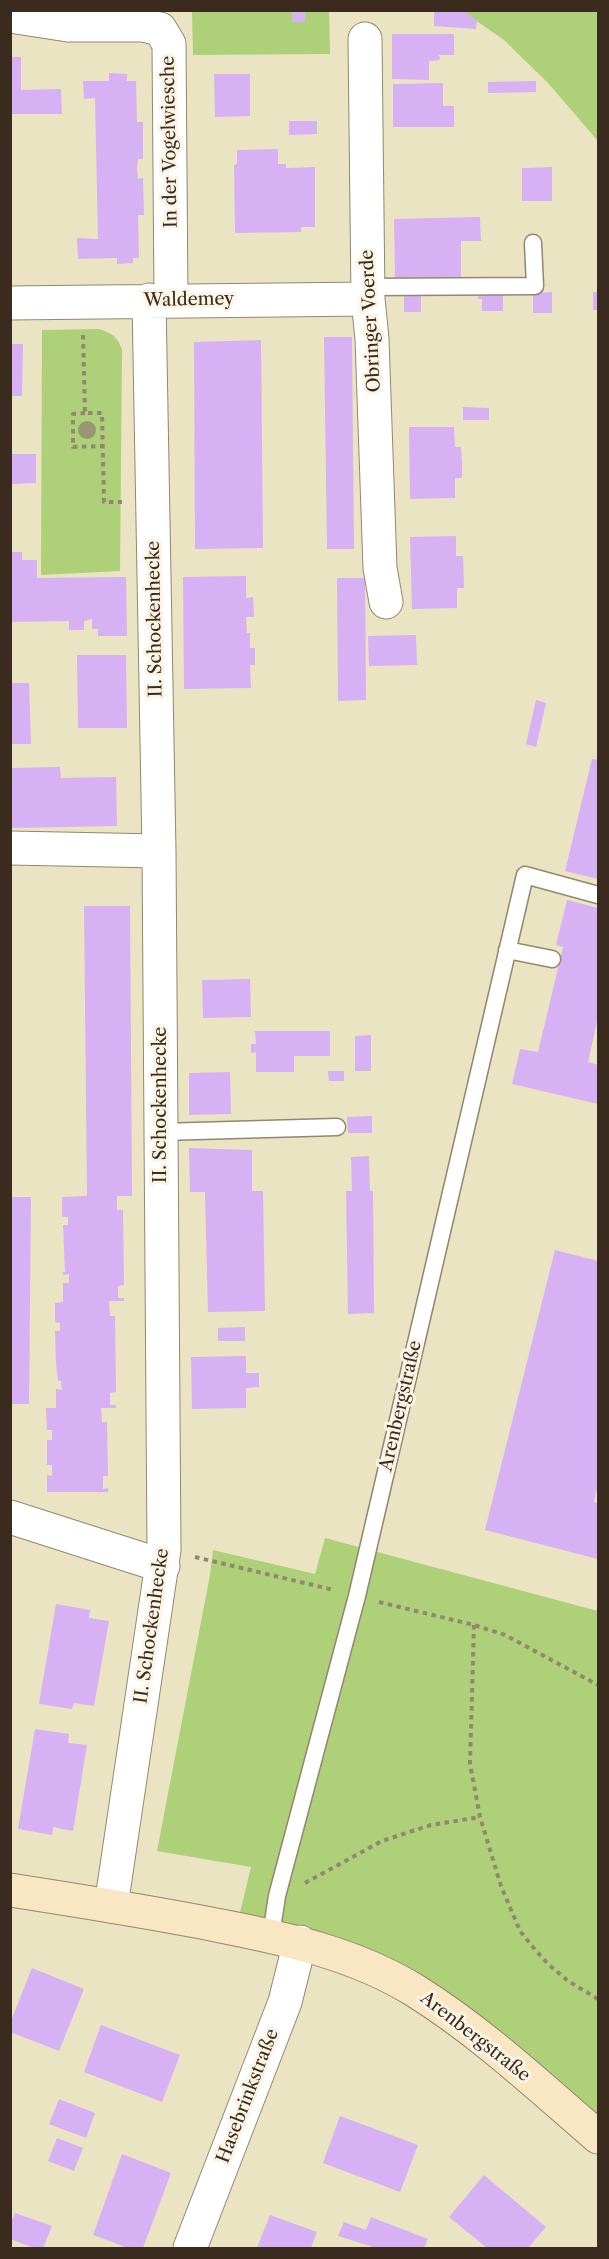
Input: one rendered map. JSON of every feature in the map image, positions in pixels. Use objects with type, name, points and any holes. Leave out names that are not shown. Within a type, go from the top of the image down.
[{"type":"main road","name":"Arenbergstraße","points":[[10,1890],[111,1906],[286,1939],[372,1968],[412,1989],[447,2012],[598,2137]]},
{"type":"street","name":"In der Vogelwiesche","points":[[10,16],[68,25],[143,25],[160,29],[169,44],[160,300]]},
{"type":"street","name":"Obringer Voerde","points":[[365,39],[368,293],[372,339],[380,568],[386,602]]},
{"type":"street","name":"Waldemey","points":[[10,303],[368,293]]},
{"type":"street","name":"II. Schockenhecke","points":[[111,1906],[164,1558],[159,851],[153,501],[160,300]]},
{"type":"street","points":[[10,848],[159,851]]},
{"type":"street","points":[[10,1517],[164,1558]]},
{"type":"street","name":"Hasebrinkstraße","points":[[190,2248],[285,2002],[286,1939]]},
{"type":"lane","points":[[368,293],[535,286],[533,243]]},
{"type":"lane","name":"Arenbergstraße","points":[[286,1939],[278,1896],[357,1596],[525,875],[598,895]]},
{"type":"lane","points":[[507,950],[552,959]]},
{"type":"lane","points":[[161,1132],[337,1127]]},
{"type":"path","points":[[83,324],[85,413]]},
{"type":"path","points":[[103,446],[73,447],[73,414],[102,413],[103,446],[104,502],[153,501]]},
{"type":"path","points":[[164,1558],[357,1596],[474,1624],[505,1635],[598,1685]]},
{"type":"path","points":[[474,1624],[470,1764],[480,1817],[501,1886],[520,1930],[548,1964],[568,1981],[598,1999]]},
{"type":"path","points":[[278,1896],[382,1841],[431,1825],[480,1817]]},
{"type":"green space","points":[[192,11],[329,11],[330,54],[193,55]]},
{"type":"green space","points":[[462,11],[598,11],[598,141],[548,83],[504,40]]},
{"type":"green space","points":[[99,329],[114,336],[122,350],[120,571],[41,575],[42,330]]},
{"type":"green space","points":[[325,1538],[598,1611],[598,2137],[447,2012],[236,1929],[251,1867],[157,1851],[213,1550],[315,1574]]},
{"type":"building","points":[[292,10],[305,10],[305,22],[292,22]]},
{"type":"building","points":[[434,10],[463,10],[477,21],[476,29],[434,26]]},
{"type":"building","points":[[392,34],[454,34],[454,55],[439,55],[440,60],[429,61],[429,80],[392,79]]},
{"type":"building","points":[[10,57],[21,57],[21,90],[61,89],[62,114],[10,114]]},
{"type":"building","points":[[109,73],[127,74],[127,81],[136,81],[137,122],[143,122],[143,159],[138,159],[137,168],[138,179],[143,178],[144,215],[138,215],[139,258],[133,258],[133,263],[117,264],[117,258],[78,259],[77,238],[98,239],[95,98],[84,99],[83,81],[109,81]]},
{"type":"building","points":[[214,74],[250,74],[250,116],[215,117]]},
{"type":"building","points":[[536,81],[536,92],[488,93],[488,82]]},
{"type":"building","points":[[443,83],[443,106],[454,106],[454,127],[393,127],[393,84]]},
{"type":"building","points":[[289,121],[317,121],[317,134],[289,135]]},
{"type":"building","points":[[278,149],[278,164],[286,164],[286,168],[315,167],[315,227],[301,227],[301,232],[235,233],[234,165],[237,164],[237,150]]},
{"type":"building","points":[[552,167],[552,201],[522,201],[522,168]]},
{"type":"building","points":[[480,217],[481,241],[461,241],[461,277],[395,278],[394,219]]},
{"type":"building","points":[[552,292],[552,313],[533,313],[533,293]]},
{"type":"building","points":[[593,292],[598,292],[598,310],[593,310]]},
{"type":"building","points":[[478,293],[503,293],[503,311],[482,311],[482,299],[478,299]]},
{"type":"building","points":[[421,294],[421,312],[404,312],[404,295]]},
{"type":"building","points":[[324,337],[352,337],[354,549],[327,549]]},
{"type":"building","points":[[261,340],[263,548],[195,549],[194,342]]},
{"type":"building","points":[[10,344],[23,344],[22,396],[10,396]]},
{"type":"building","points":[[463,407],[489,408],[489,420],[463,420]]},
{"type":"building","points":[[409,427],[454,427],[455,447],[461,447],[462,462],[462,478],[455,478],[455,498],[410,499]]},
{"type":"building","points":[[10,454],[36,454],[36,483],[10,484]]},
{"type":"building","points":[[456,536],[456,556],[463,556],[464,588],[457,588],[457,608],[412,609],[410,537]]},
{"type":"building","points":[[10,552],[22,552],[22,560],[37,560],[37,578],[126,577],[127,636],[98,636],[98,629],[92,629],[92,619],[84,621],[84,630],[69,630],[69,621],[10,622]]},
{"type":"building","points":[[246,576],[246,598],[253,597],[254,617],[246,617],[247,633],[250,633],[250,648],[255,648],[255,665],[250,665],[251,688],[184,689],[183,577]]},
{"type":"building","points":[[337,578],[365,578],[366,700],[338,701]]},
{"type":"building","points":[[416,635],[417,665],[369,666],[368,636]]},
{"type":"building","points":[[77,655],[126,655],[127,728],[78,728]]},
{"type":"building","points":[[10,683],[29,683],[31,744],[10,744]]},
{"type":"building","points":[[536,700],[546,703],[536,747],[526,744]]},
{"type":"building","points":[[592,759],[598,760],[598,879],[565,871]]},
{"type":"building","points":[[60,767],[61,778],[116,777],[117,826],[10,828],[10,768]]},
{"type":"building","points":[[567,900],[598,908],[598,1017],[588,1062],[598,1065],[598,1104],[512,1084],[520,1049],[538,1052],[563,947],[556,945]]},
{"type":"building","points":[[84,906],[130,906],[132,1196],[117,1196],[117,1210],[123,1210],[124,1285],[118,1286],[118,1298],[124,1298],[124,1301],[109,1301],[110,1316],[115,1316],[116,1392],[110,1393],[110,1405],[116,1405],[116,1408],[101,1408],[102,1422],[107,1422],[108,1476],[103,1476],[103,1489],[108,1488],[108,1492],[47,1492],[47,1475],[52,1476],[52,1465],[47,1465],[47,1440],[52,1440],[52,1430],[47,1430],[46,1408],[56,1408],[56,1389],[62,1390],[61,1381],[58,1381],[56,1363],[55,1331],[60,1331],[60,1323],[55,1322],[55,1303],[63,1302],[63,1283],[69,1283],[69,1274],[63,1275],[65,1272],[63,1225],[68,1225],[68,1217],[62,1217],[62,1197],[87,1196]]},
{"type":"building","points":[[250,979],[251,1017],[203,1018],[202,980]]},
{"type":"building","points":[[255,1031],[330,1031],[330,1056],[294,1056],[294,1072],[256,1072],[256,1052],[251,1053],[251,1044],[256,1044]]},
{"type":"building","points":[[371,1035],[371,1071],[355,1071],[355,1036]]},
{"type":"building","points":[[328,1071],[344,1071],[344,1081],[329,1081]]},
{"type":"building","points":[[230,1072],[231,1114],[189,1115],[189,1073]]},
{"type":"building","points":[[372,1116],[372,1133],[348,1133],[347,1117]]},
{"type":"building","points":[[189,1148],[252,1150],[252,1191],[263,1191],[265,1311],[208,1312],[205,1192],[190,1192]]},
{"type":"building","points":[[369,1156],[370,1191],[373,1191],[374,1313],[348,1314],[346,1191],[352,1191],[351,1157]]},
{"type":"building","points":[[10,1197],[31,1197],[29,1404],[10,1404]]},
{"type":"building","points":[[555,1250],[598,1261],[598,1484],[594,1502],[598,1503],[598,1559],[485,1530]]},
{"type":"building","points":[[245,1327],[245,1341],[218,1341],[218,1328]]},
{"type":"building","points":[[246,1356],[246,1373],[259,1373],[259,1387],[246,1388],[246,1408],[192,1409],[191,1357]]},
{"type":"building","points":[[56,1604],[90,1610],[89,1618],[109,1621],[94,1706],[74,1703],[72,1709],[39,1704]]},
{"type":"building","points":[[35,1729],[69,1734],[68,1743],[87,1745],[73,1831],[53,1827],[52,1835],[18,1829]]},
{"type":"building","points":[[32,1968],[84,1989],[59,2051],[10,2032],[10,2023]]},
{"type":"building","points":[[101,2025],[180,2055],[162,2102],[84,2072]]},
{"type":"building","points":[[59,2099],[95,2113],[86,2138],[49,2124]]},
{"type":"building","points":[[340,2116],[418,2145],[400,2192],[323,2163]]},
{"type":"building","points":[[57,2138],[83,2148],[74,2171],[48,2161]]},
{"type":"building","points":[[122,2154],[171,2173],[143,2248],[128,2248],[93,2235]]},
{"type":"building","points":[[484,2175],[546,2227],[528,2248],[487,2248],[449,2217]]},
{"type":"building","points":[[15,2213],[52,2226],[43,2248],[34,2248],[10,2239],[10,2225]]},
{"type":"building","points":[[270,2215],[317,2232],[311,2248],[257,2248]]},
{"type":"building","points":[[371,2217],[428,2239],[424,2248],[376,2248],[338,2236],[344,2222],[366,2230]]}]
